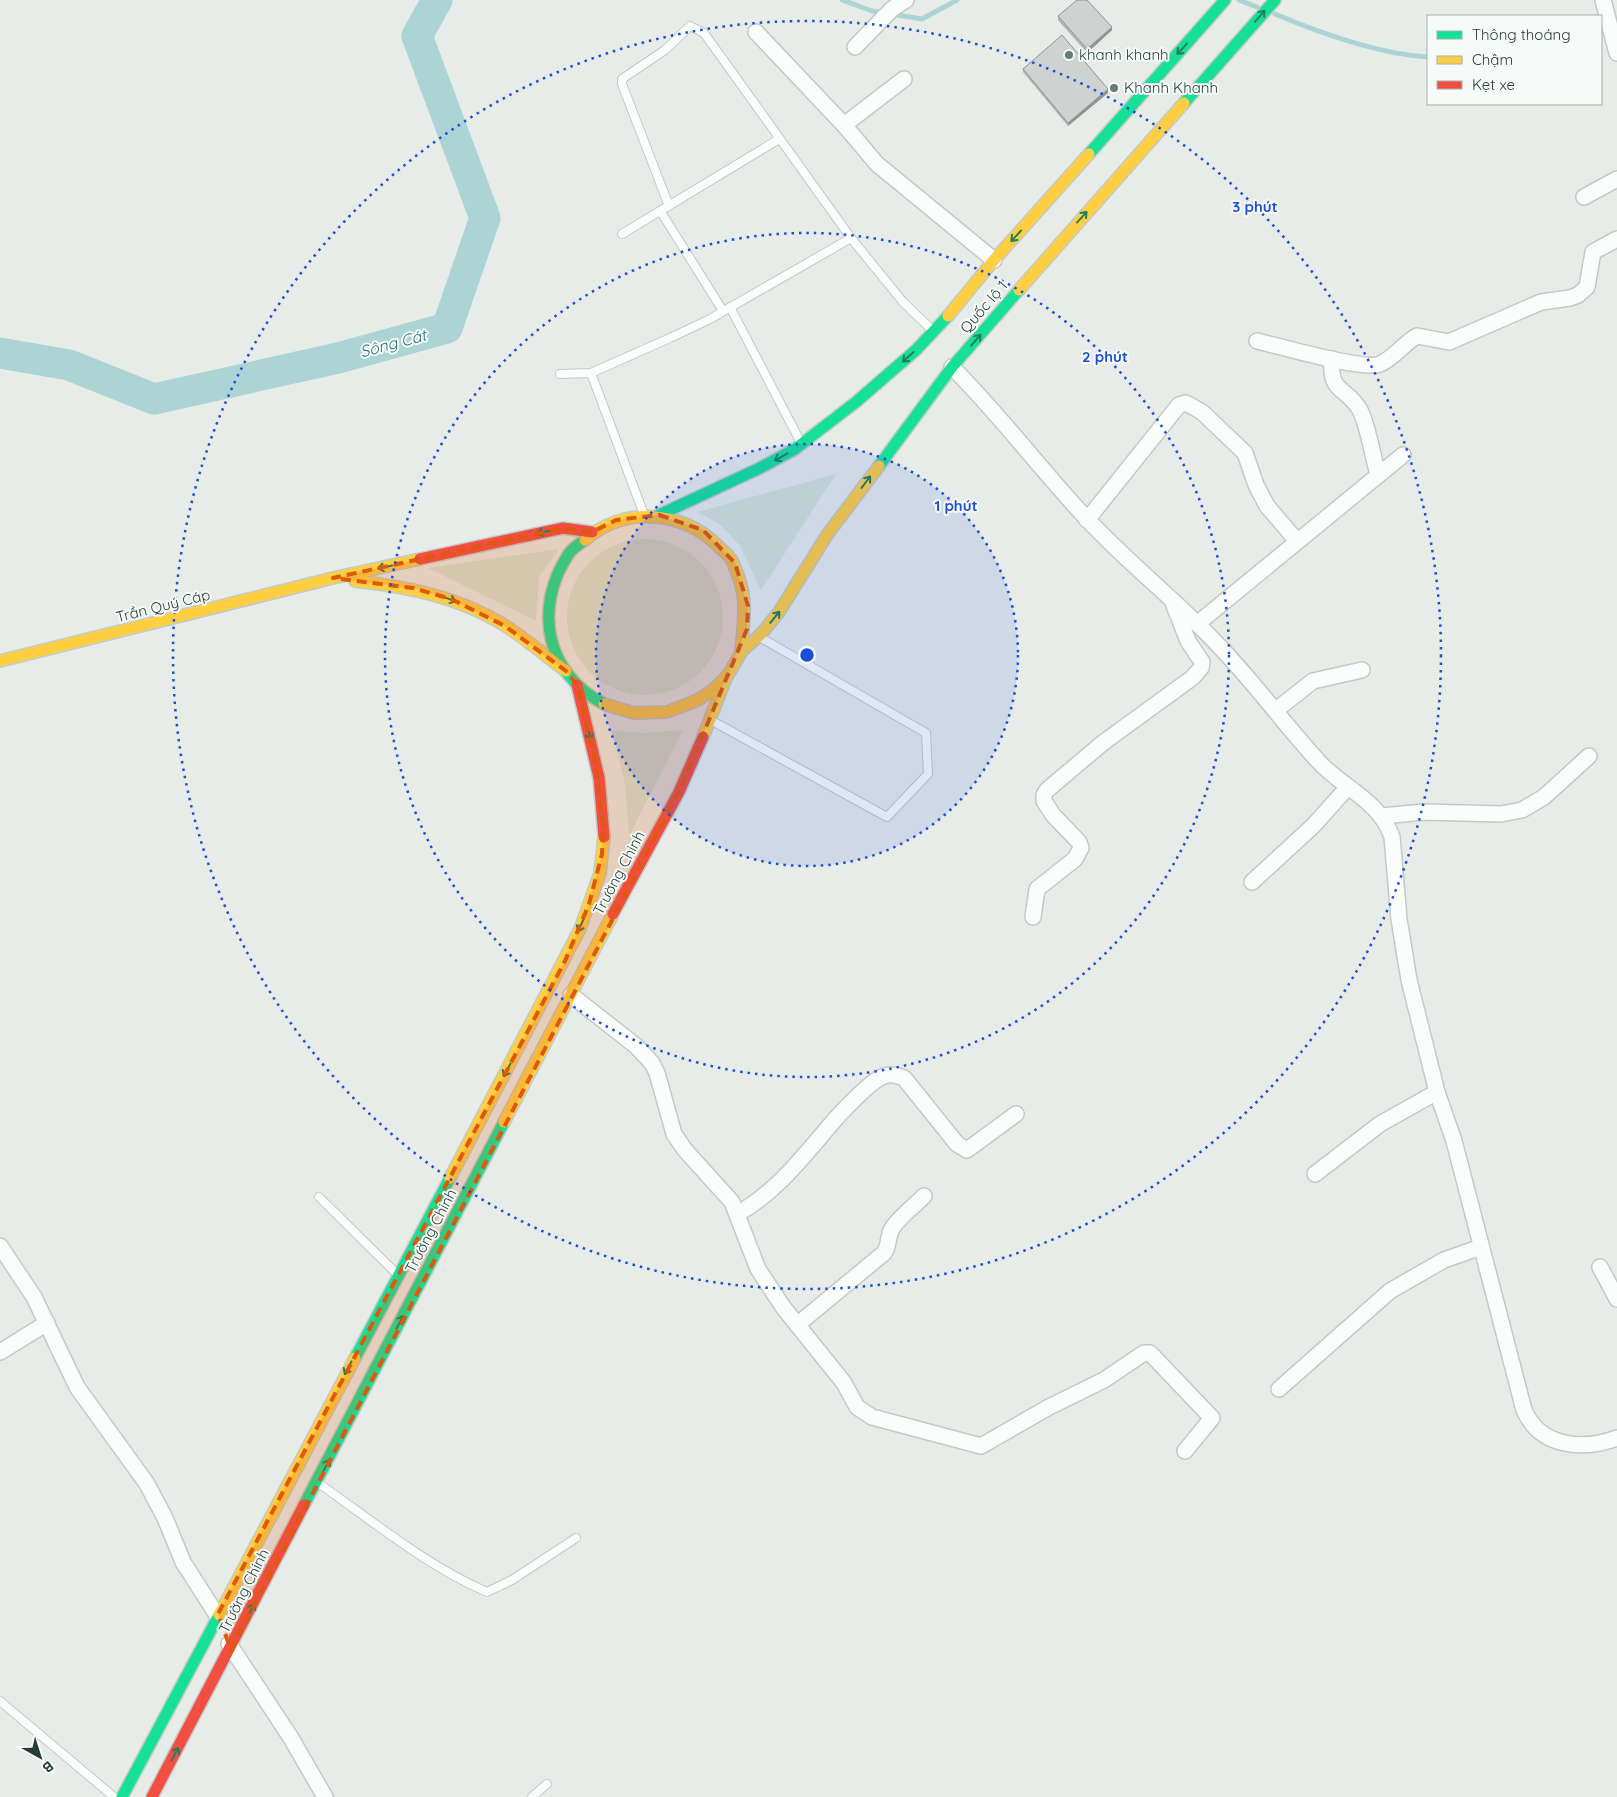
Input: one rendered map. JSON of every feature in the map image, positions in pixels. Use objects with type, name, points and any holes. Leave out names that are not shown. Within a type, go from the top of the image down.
[{"type":"main road","name":"Quốc lộ 1","points":[[660,515],[760,468],[802,445],[882,381],[934,332],[994,260],[1225,0]]},
{"type":"main road","name":"Quốc lộ 1","points":[[741,652],[759,636],[781,609],[820,544],[952,367],[1068,232],[1274,0]]},
{"type":"main road","points":[[644,514],[660,515],[682,520],[703,530],[721,544],[734,563],[744,584],[748,606],[747,629],[741,652],[727,676],[714,690],[682,708],[645,714],[608,706],[577,685],[556,654],[550,636],[548,616],[555,578],[564,560],[576,545],[592,532],[616,520],[644,514]]},
{"type":"main road","name":"Trần Quý Cáp","points":[[0,661],[333,578],[563,528],[592,532]]},
{"type":"main road","name":"Trần Quý Cáp","points":[[333,578],[413,588],[451,599],[505,626],[566,671]]},
{"type":"main road","name":"Trường Chinh","points":[[152,1797],[231,1650],[571,995],[679,792],[711,720],[727,676]]},
{"type":"main road","name":"Trường Chinh","points":[[122,1797],[565,961],[589,904],[600,873],[603,831],[600,793],[591,740],[577,685]]},
{"type":"street","points":[[855,47],[892,9],[906,0]]},
{"type":"street","points":[[1603,0],[1617,52]]},
{"type":"street","points":[[756,32],[844,125],[877,164],[994,260]]},
{"type":"street","points":[[844,125],[904,79]]},
{"type":"street","points":[[1584,197],[1617,179]]},
{"type":"street","points":[[1257,341],[1332,359],[1375,366],[1382,363],[1417,336],[1448,342],[1541,302],[1578,295],[1587,287],[1593,252],[1617,240]]},
{"type":"street","points":[[1332,359],[1330,376],[1335,384],[1360,410],[1378,474]]},
{"type":"street","points":[[952,367],[979,394],[1087,520],[1132,565],[1197,624],[1276,710],[1323,766],[1374,807],[1382,816],[1392,836],[1399,919],[1408,980],[1437,1092],[1454,1141],[1519,1395],[1528,1420],[1542,1434],[1567,1444],[1594,1444],[1617,1438]]},
{"type":"street","points":[[1087,520],[1179,405],[1186,403],[1202,412],[1245,453],[1256,485],[1267,506],[1297,541]]},
{"type":"street","points":[[1197,624],[1403,455]]},
{"type":"street","points":[[1033,917],[1037,889],[1075,859],[1081,848],[1079,842],[1047,807],[1044,795],[1047,790],[1104,742],[1192,678],[1201,668],[1202,662],[1188,641],[1172,600]]},
{"type":"street","points":[[1276,710],[1313,680],[1362,670]]},
{"type":"street","points":[[1382,816],[1424,812],[1501,814],[1522,810],[1544,797],[1589,756]]},
{"type":"street","points":[[1252,882],[1314,825],[1348,787]]},
{"type":"street","points":[[571,995],[636,1046],[652,1063],[657,1073],[674,1134],[685,1150],[732,1202],[758,1270],[797,1325],[844,1383],[857,1407],[864,1413],[872,1417],[975,1446],[991,1441],[1049,1407],[1076,1396],[1104,1380],[1130,1361],[1144,1353],[1150,1353],[1212,1418],[1185,1451]]},
{"type":"street","points":[[738,1214],[759,1202],[872,1083],[887,1075],[904,1078],[957,1144],[967,1150],[1016,1114]]},
{"type":"street","points":[[1315,1174],[1380,1124],[1437,1092]]},
{"type":"street","points":[[797,1325],[884,1253],[888,1247],[889,1235],[893,1228],[924,1196]]},
{"type":"street","points":[[0,1246],[34,1297],[78,1387],[147,1484],[165,1518],[183,1562],[218,1614],[231,1650],[281,1723],[325,1797]]},
{"type":"street","points":[[1279,1389],[1390,1291],[1444,1260],[1481,1247]]},
{"type":"street","points":[[1600,1267],[1617,1299]]},
{"type":"street","points":[[0,1352],[47,1323]]},
{"type":"lane","points":[[669,206],[622,84],[622,79],[665,50],[690,26],[704,33],[852,238],[903,302],[934,332]]},
{"type":"lane","points":[[622,234],[779,139]]},
{"type":"lane","points":[[661,212],[727,309],[802,445]]},
{"type":"lane","points":[[560,374],[591,373],[670,338],[727,309],[852,238]]},
{"type":"lane","points":[[591,373],[644,514]]},
{"type":"lane","points":[[711,720],[887,817],[928,774],[926,733],[759,636]]},
{"type":"lane","points":[[319,1197],[398,1275]]},
{"type":"lane","points":[[317,1483],[424,1556],[465,1582],[487,1592],[512,1580],[576,1538]]},
{"type":"lane","points":[[0,1701],[114,1797]]},
{"type":"lane","points":[[532,1797],[547,1784]]},
{"type":"highlighted area","points":[[659,515],[703,530],[735,563],[748,606],[747,629],[679,792],[231,1650],[218,1614],[565,961],[589,904],[602,854],[603,824],[594,756],[577,685],[566,671],[505,626],[451,599],[413,588],[333,578],[563,528],[592,532],[616,520]]},
{"type":"green space","points":[[836,474],[761,590],[740,546],[721,525],[697,512]]},
{"type":"green space","points":[[645,539],[675,545],[688,552],[700,562],[710,574],[717,587],[723,617],[717,647],[710,660],[700,672],[688,682],[675,689],[645,695],[615,689],[602,682],[590,672],[580,660],[573,647],[567,617],[573,587],[580,574],[590,562],[602,552],[615,545]]},
{"type":"green space","points":[[559,549],[539,577],[536,621],[428,568]]},
{"type":"green space","points":[[612,730],[642,733],[683,730],[629,836],[625,784]]},
{"type":"building","points":[[1077,0],[1087,0],[1112,27],[1087,49],[1058,16]]},
{"type":"building","points":[[1062,35],[1108,89],[1068,123],[1023,69]]},
{"type":"waterway","name":"Sông Cát","points":[[0,353],[69,365],[154,399],[338,358],[447,328],[485,218],[417,36],[437,0]]},
{"type":"waterway","points":[[842,0],[872,11],[922,19],[957,0]]},
{"type":"waterway","points":[[1239,0],[1257,7]]},
{"type":"waterway","points":[[1275,14],[1350,42],[1390,52],[1427,57]]},
{"type":"traffic: fast","points":[[1089,154],[1225,0]]},
{"type":"traffic: fast","points":[[1184,103],[1275,0]]},
{"type":"traffic: fast","points":[[879,466],[952,367],[1019,290]]},
{"type":"traffic: fast","points":[[659,515],[760,468],[795,449],[856,402],[916,350],[948,316]]},
{"type":"traffic: fast","points":[[585,540],[569,553],[557,576],[551,597],[549,618],[551,638],[558,658],[569,676],[584,691],[604,704]]},
{"type":"traffic: fast","points":[[304,1505],[504,1122]]},
{"type":"traffic: fast","points":[[355,1358],[450,1178]]},
{"type":"traffic: fast","points":[[122,1797],[219,1615]]},
{"type":"traffic: slow","points":[[1019,290],[1184,103]]},
{"type":"traffic: slow","points":[[948,316],[994,260],[1089,154]]},
{"type":"traffic: slow","points":[[604,704],[634,713],[667,712],[698,700],[714,689],[728,675],[742,651],[761,634],[779,612],[827,535],[879,466]]},
{"type":"traffic: slow","points":[[585,540],[600,529],[634,517],[671,519],[688,525],[704,534],[729,556],[738,575],[744,607],[741,652]]},
{"type":"traffic: slow","points":[[0,661],[333,578],[420,559]]},
{"type":"traffic: slow","points":[[355,581],[414,590],[469,607],[504,625],[566,671]]},
{"type":"traffic: slow","points":[[703,737],[726,678]]},
{"type":"traffic: slow","points":[[450,1178],[580,929],[600,873],[604,837]]},
{"type":"traffic: slow","points":[[504,1122],[613,914]]},
{"type":"traffic: slow","points":[[219,1615],[355,1358]]},
{"type":"traffic: jam","points":[[420,559],[563,528],[592,532]]},
{"type":"traffic: jam","points":[[577,685],[599,778],[604,837]]},
{"type":"traffic: jam","points":[[613,914],[679,792],[703,737]]},
{"type":"traffic: jam","points":[[152,1797],[304,1505]]},
{"type":"place","name":"khanh khanh","points":[[1069,55]]},
{"type":"place","name":"Khanh Khanh","points":[[1114,88]]}]
